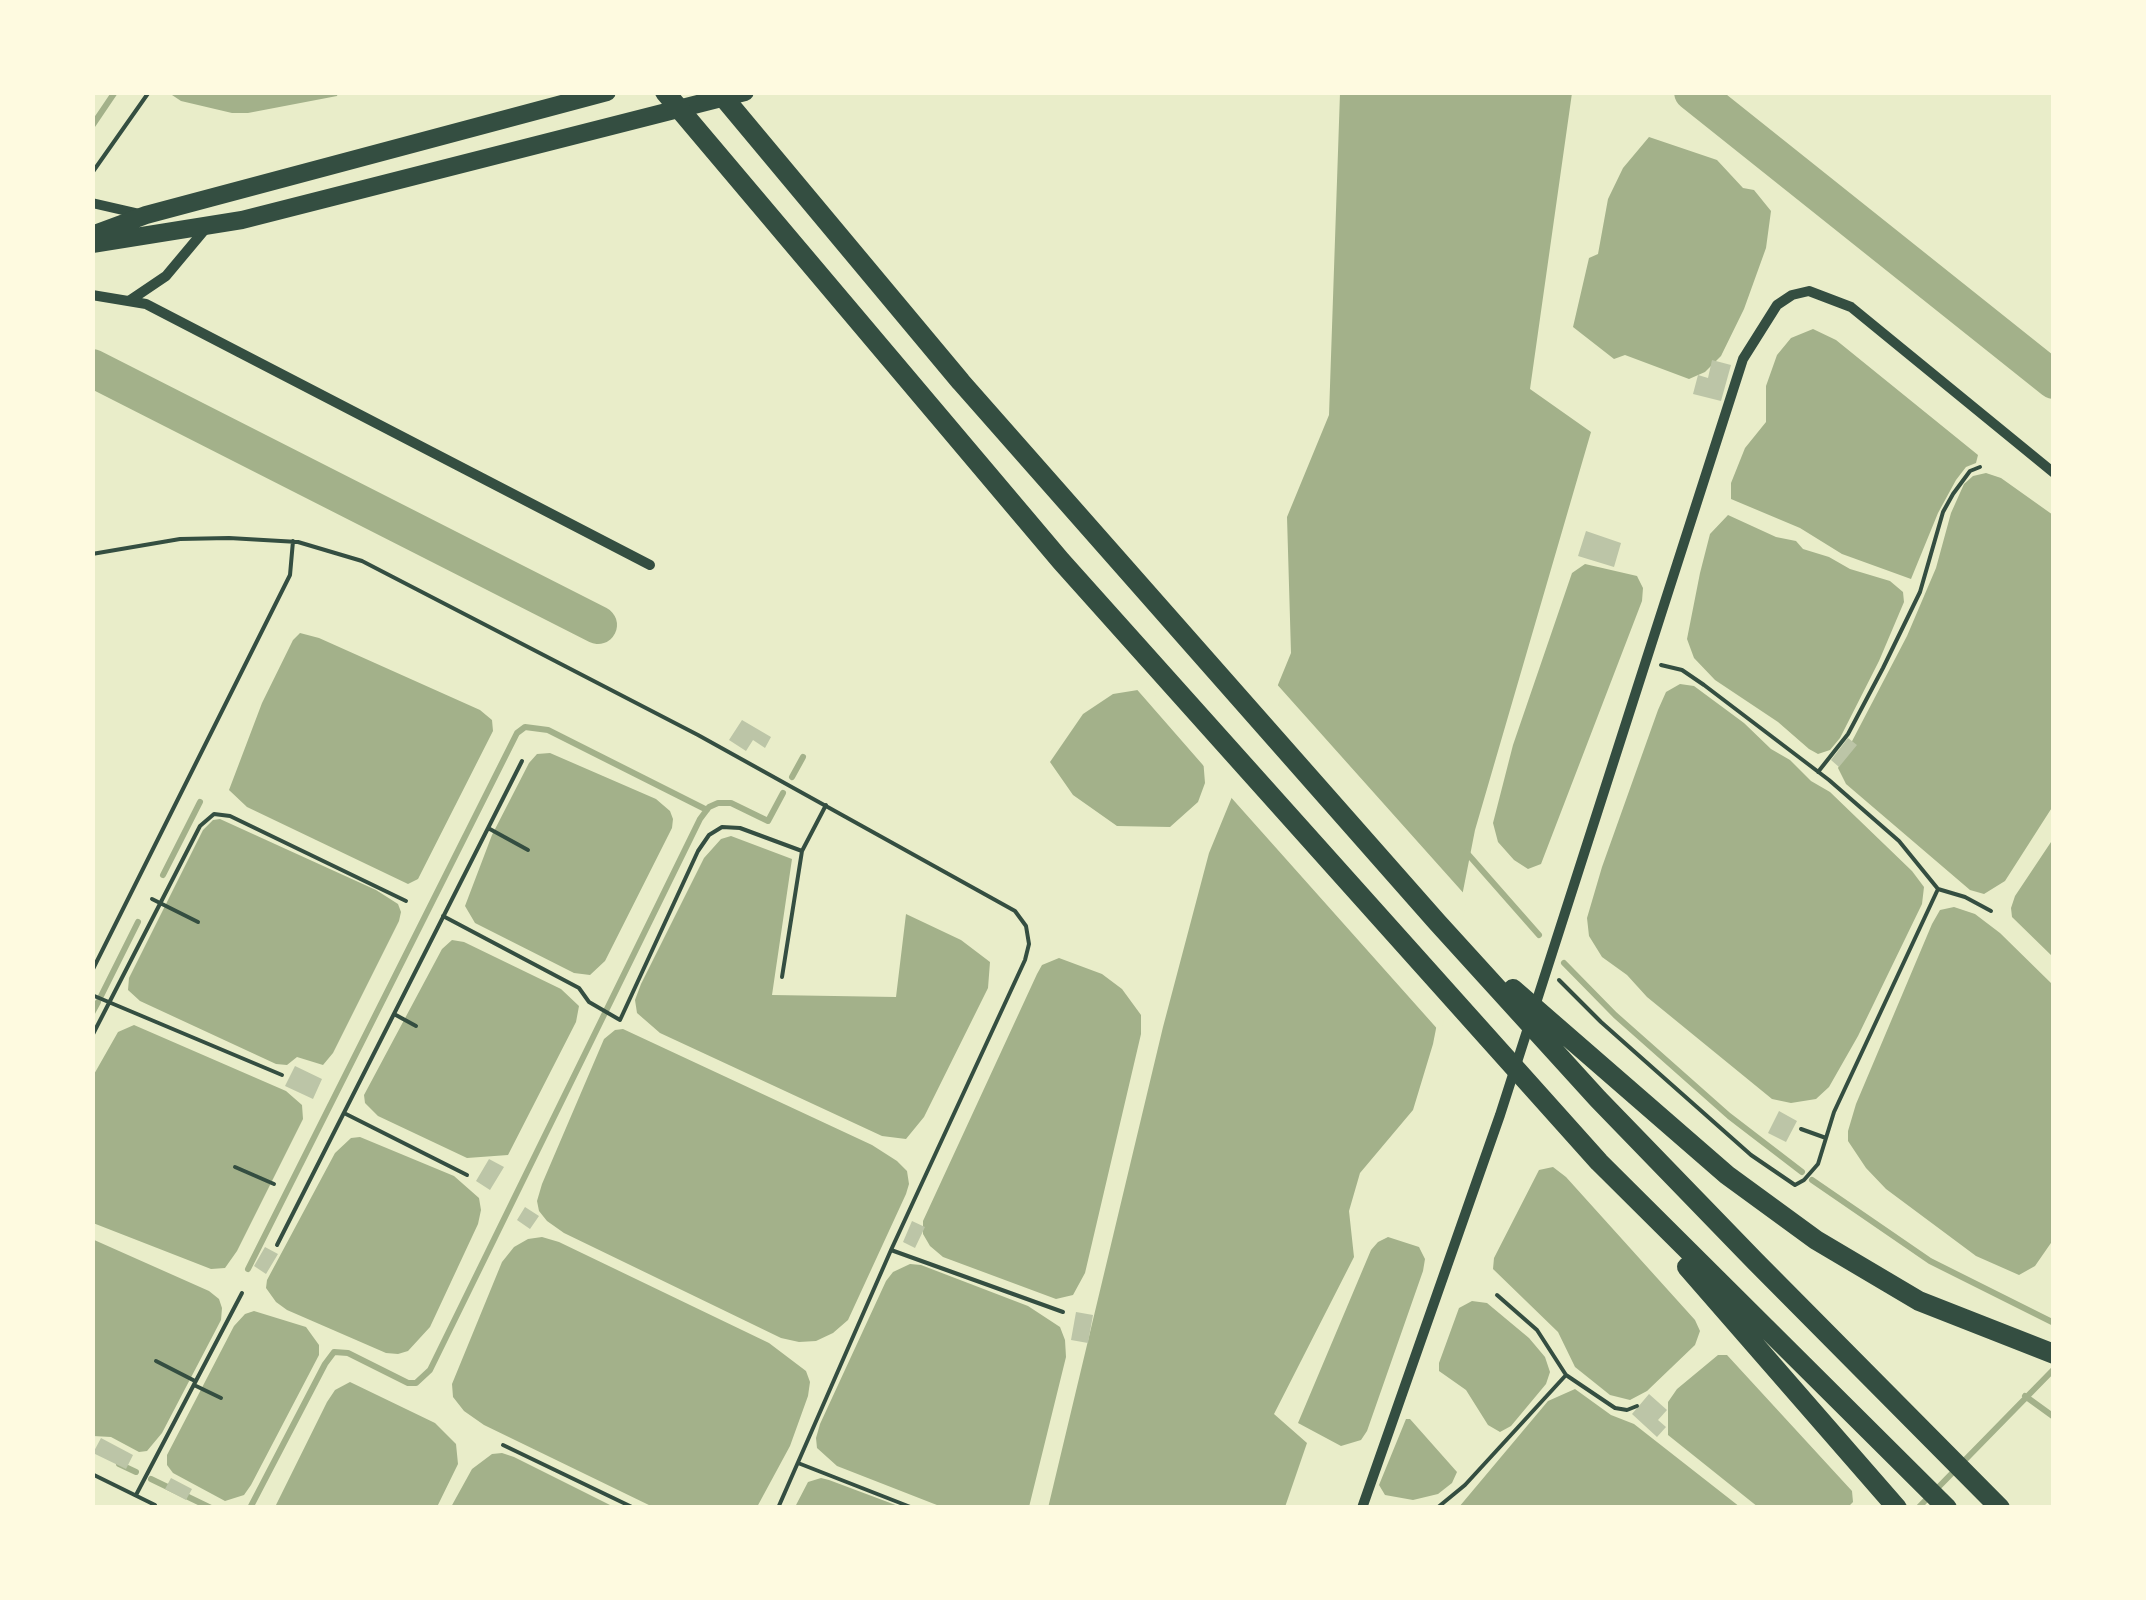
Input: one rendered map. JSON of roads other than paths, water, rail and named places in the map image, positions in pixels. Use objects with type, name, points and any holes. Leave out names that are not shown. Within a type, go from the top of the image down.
[{"type":"highway","points":[[665,92],[1061,561],[1599,1162],[1898,1508]]},
{"type":"highway","points":[[718,92],[961,382],[1437,922],[1598,1099],[2000,1508]]},
{"type":"highway","points":[[1437,922],[1727,1176],[1816,1240],[1918,1301],[2054,1354]]},
{"type":"highway","points":[[1599,1162],[1947,1508]]},
{"type":"main road","points":[[92,235],[146,215],[607,92]]},
{"type":"main road","points":[[92,244],[242,220],[745,92]]},
{"type":"street","points":[[92,203],[146,215]]},
{"type":"street","points":[[128,301],[166,276],[209,225]]},
{"type":"street","points":[[1362,1508],[1500,1115],[1743,359],[1777,305],[1792,294],[1809,291],[1851,308],[2054,474]]},
{"type":"street","points":[[92,296],[146,304],[650,564]]},
{"type":"waterway","points":[[92,126],[115,92]]},
{"type":"waterway","points":[[1693,92],[2054,380]]},
{"type":"waterway","points":[[92,368],[598,625]]},
{"type":"waterway","points":[[248,1269],[517,733],[525,727],[548,730],[707,810]]},
{"type":"waterway","points":[[792,777],[803,757]]},
{"type":"waterway","points":[[250,1508],[334,1352],[348,1353],[408,1383],[416,1383],[430,1370],[700,819],[709,807],[731,803],[768,821],[783,793]]},
{"type":"waterway","points":[[163,875],[200,802]]},
{"type":"waterway","points":[[1466,852],[1539,935]]},
{"type":"waterway","points":[[101,996],[138,922]]},
{"type":"waterway","points":[[1564,963],[1615,1015],[1729,1116],[1802,1172]]},
{"type":"waterway","points":[[92,1013],[98,1002]]},
{"type":"waterway","points":[[1812,1180],[1930,1261],[2054,1323]]},
{"type":"waterway","points":[[1918,1508],[2054,1369]]},
{"type":"waterway","points":[[2025,1396],[2054,1417]]},
{"type":"waterway","points":[[119,1464],[136,1472]]},
{"type":"waterway","points":[[151,1479],[211,1508]]}]
